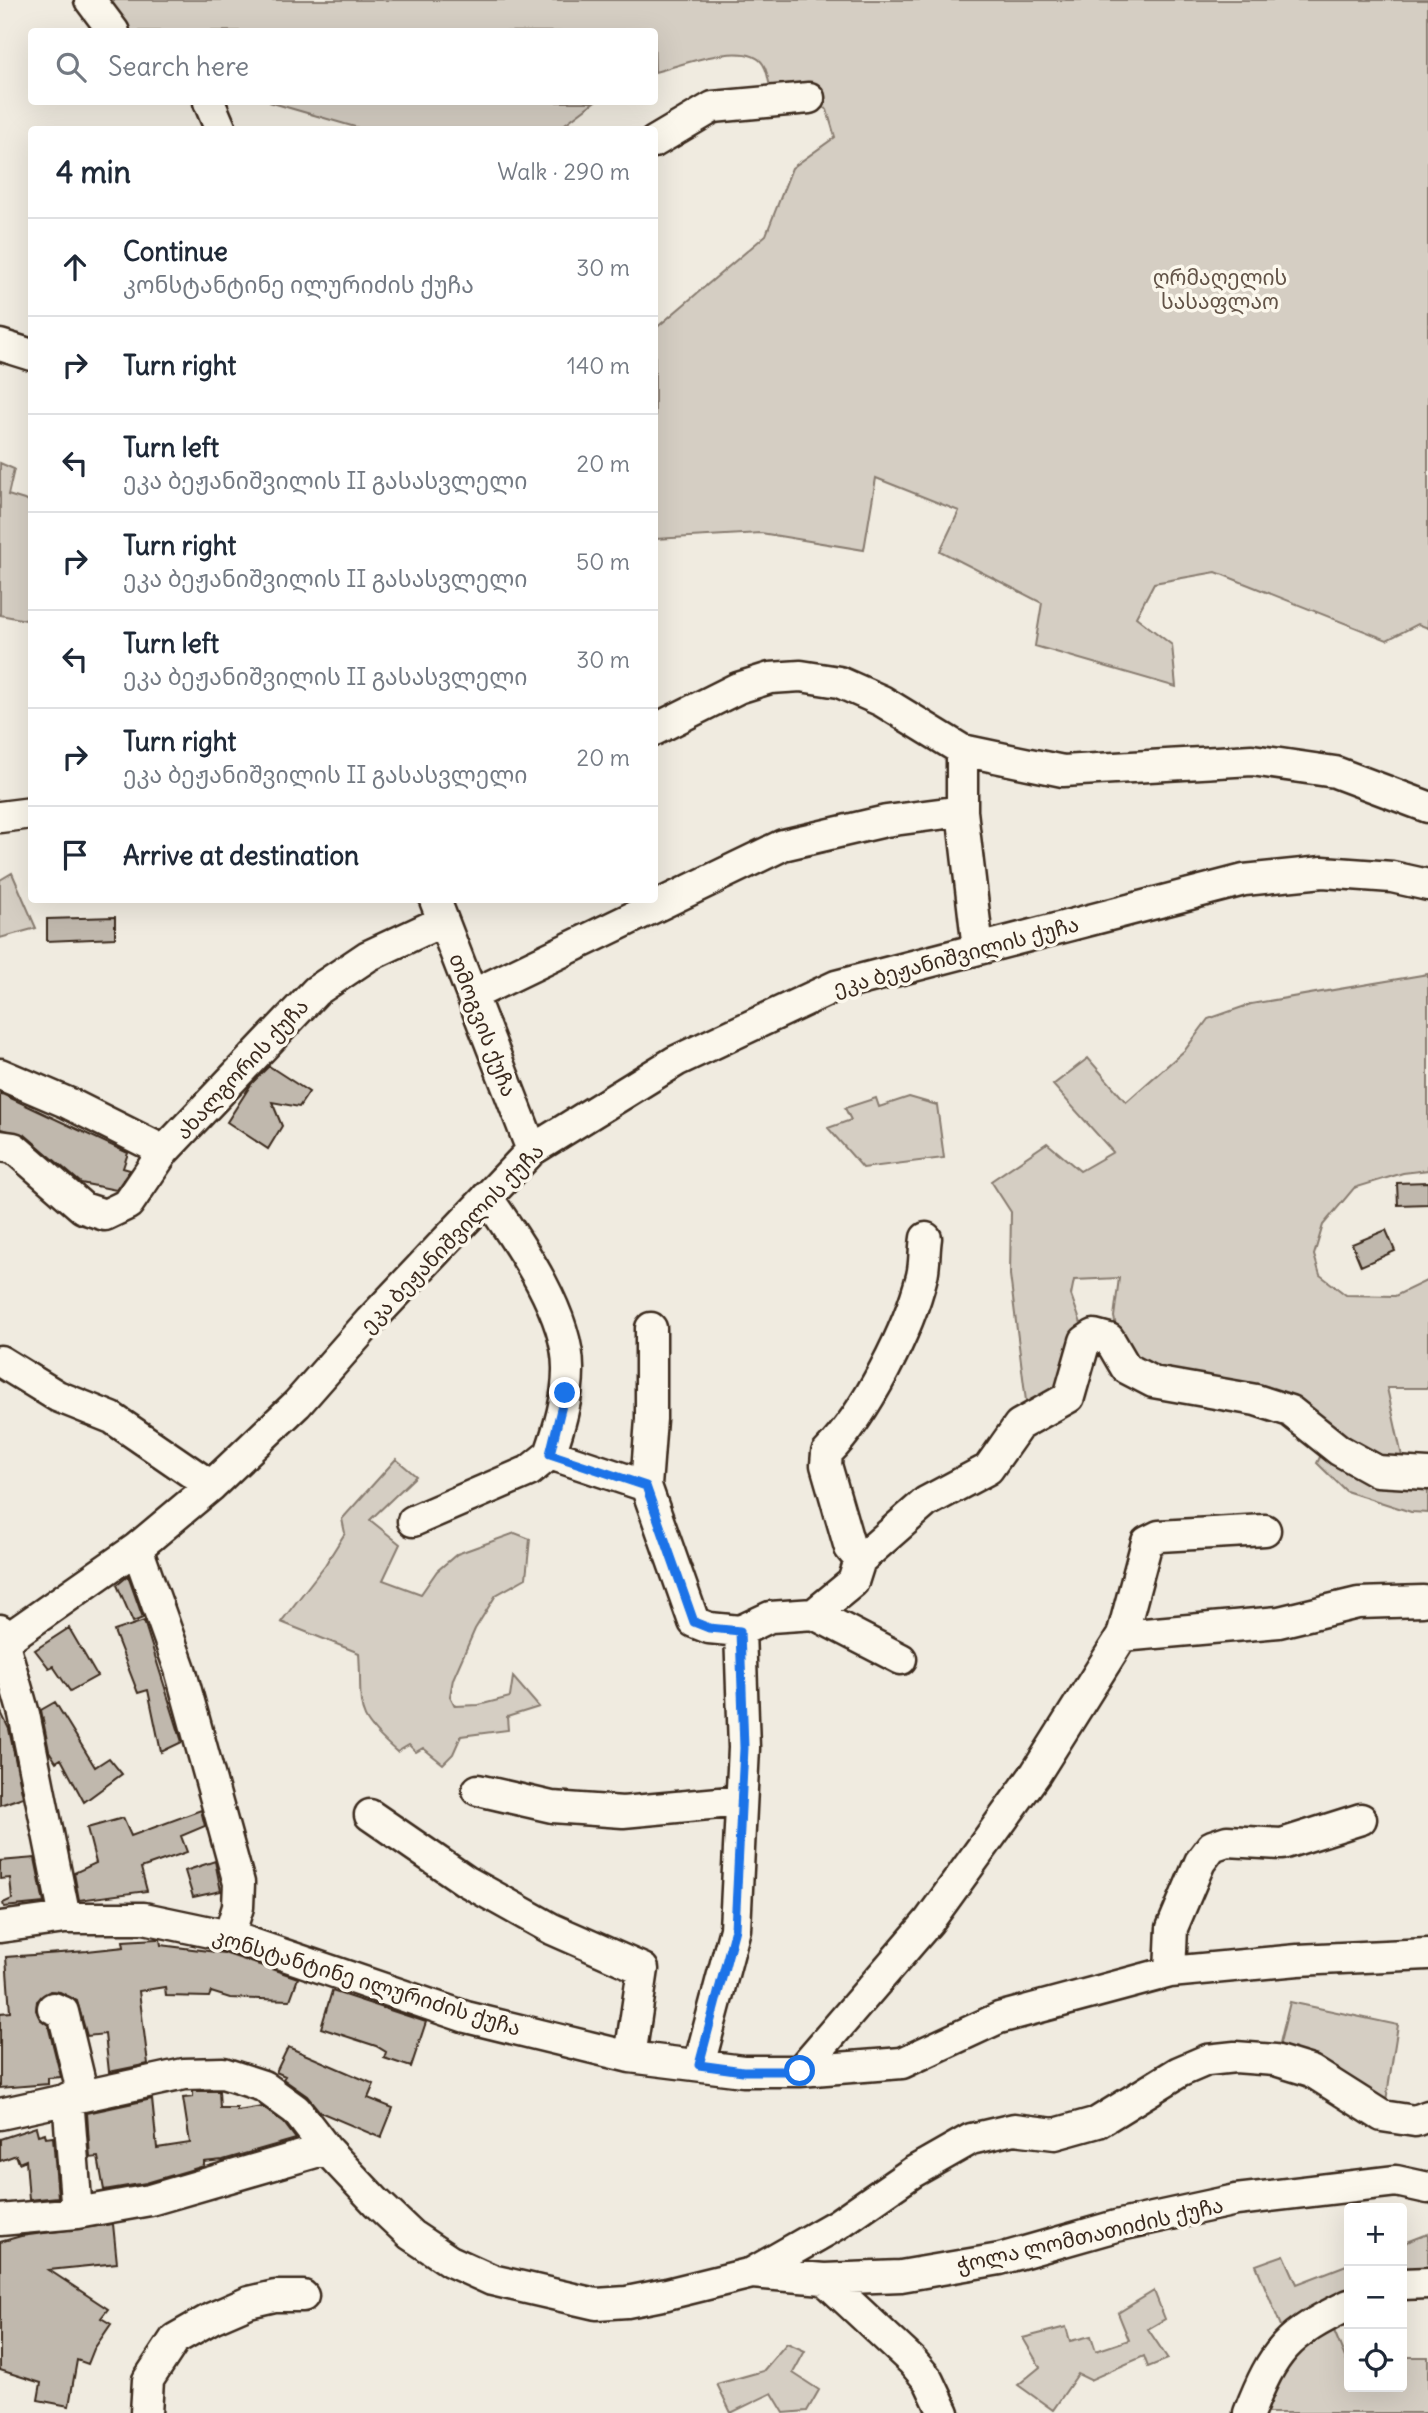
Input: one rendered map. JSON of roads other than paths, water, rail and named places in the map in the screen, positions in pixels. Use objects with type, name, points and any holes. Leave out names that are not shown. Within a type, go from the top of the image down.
[{"type":"street","points":[[90,0],[111,28]]},
{"type":"street","points":[[658,140],[713,107],[808,98]]},
{"type":"street","points":[[210,105],[219,126]]},
{"type":"street","points":[[0,345],[28,354]]},
{"type":"street","points":[[658,728],[738,688],[769,678],[801,676],[839,682],[882,701],[962,750],[1063,771],[1252,760],[1335,772],[1428,807]]},
{"type":"street","points":[[962,750],[962,811],[978,949]]},
{"type":"street","points":[[472,995],[783,845],[886,821],[962,811]]},
{"type":"street","points":[[0,817],[28,814]]},
{"type":"street","name":"ეკა ბეჟანიშვილის ქუჩა","points":[[1,1638],[137,1548],[211,1486],[297,1404],[532,1150],[676,1061],[836,986],[1244,880],[1323,872],[1392,877],[1428,885]]},
{"type":"street","name":"თმოგვის ქუჩა","points":[[439,910],[532,1150]]},
{"type":"street","name":"ახალგორის ქუჩა","points":[[0,1074],[68,1103],[164,1151],[316,991],[439,910]]},
{"type":"street","points":[[0,1146],[14,1147],[83,1208],[105,1215],[128,1204],[164,1151]]},
{"type":"street","points":[[413,1521],[529,1471],[550,1454],[560,1425],[568,1369],[562,1331],[519,1244],[487,1197]]},
{"type":"street","points":[[860,1560],[850,1548],[826,1465],[827,1453],[879,1378],[905,1327],[922,1275],[926,1238]]},
{"type":"street","points":[[651,1328],[651,1419],[646,1486],[694,1622],[709,1628],[740,1631],[769,1617],[814,1614],[901,1659]]},
{"type":"street","points":[[814,1614],[853,1582],[860,1560],[926,1502],[988,1469],[1019,1425],[1069,1398],[1085,1341],[1094,1335],[1109,1339],[1126,1367],[1153,1382],[1256,1399],[1290,1411],[1339,1450],[1377,1471],[1428,1474]]},
{"type":"street","points":[[0,1361],[57,1396],[112,1418],[211,1486]]},
{"type":"street","points":[[550,1454],[646,1486]]},
{"type":"street","points":[[800,2071],[929,1921],[1036,1773],[1122,1636],[1147,1542],[1159,1536],[1265,1530]]},
{"type":"street","points":[[137,1548],[180,1668],[239,1883],[238,1907],[229,1936]]},
{"type":"street","points":[[1122,1636],[1279,1622],[1358,1603],[1423,1601]]},
{"type":"street","points":[[699,2065],[735,1929],[744,1748],[740,1631]]},
{"type":"street","points":[[1,1638],[24,1714],[65,1919]]},
{"type":"street","points":[[478,1790],[552,1807],[623,1812],[741,1801]]},
{"type":"street","points":[[370,1815],[466,1881],[552,1929],[643,1969],[630,2057]]},
{"type":"street","points":[[1170,1972],[1172,1928],[1200,1862],[1212,1846],[1227,1841],[1282,1843],[1361,1819]]},
{"type":"street","name":"კონსტანტინე ილურიძის ქუჩა","points":[[0,1927],[65,1919],[144,1919],[229,1936],[466,2017],[630,2057],[743,2071],[800,2071],[902,2063],[999,2018],[1170,1972],[1298,1960],[1428,1954]]},
{"type":"street","points":[[52,2008],[63,2012],[75,2097],[77,2213]]},
{"type":"street","name":"ჭოლა ლომთათიძის ქუჩა","points":[[0,2114],[184,2074],[223,2073],[263,2086],[296,2110],[326,2149],[411,2235],[450,2261],[492,2280],[596,2304],[667,2294],[752,2273],[838,2224],[913,2172],[971,2139],[1014,2129],[1055,2134],[1098,2122],[1179,2072],[1207,2060],[1235,2057],[1275,2060],[1311,2071],[1382,2116],[1415,2121],[1428,2116]]},
{"type":"street","points":[[0,2220],[77,2213],[150,2200],[326,2149]]},
{"type":"street","name":"ჭოლა ლომთათიძის ქუჩა","points":[[752,2273],[824,2279],[901,2276],[1000,2259],[1116,2226],[1236,2200],[1396,2181],[1428,2188]]},
{"type":"street","points":[[824,2279],[912,2361],[929,2381],[944,2413]]},
{"type":"street","points":[[1407,2284],[1428,2284]]},
{"type":"street","points":[[146,2413],[148,2380],[175,2339],[249,2301],[275,2296],[303,2296]]},
{"type":"street","points":[[1250,2413],[1272,2359],[1289,2339],[1314,2322],[1344,2307]]},
{"type":"park label","name":"ღრმაღელის სასაფლაო","points":[[1220,289]]}]
